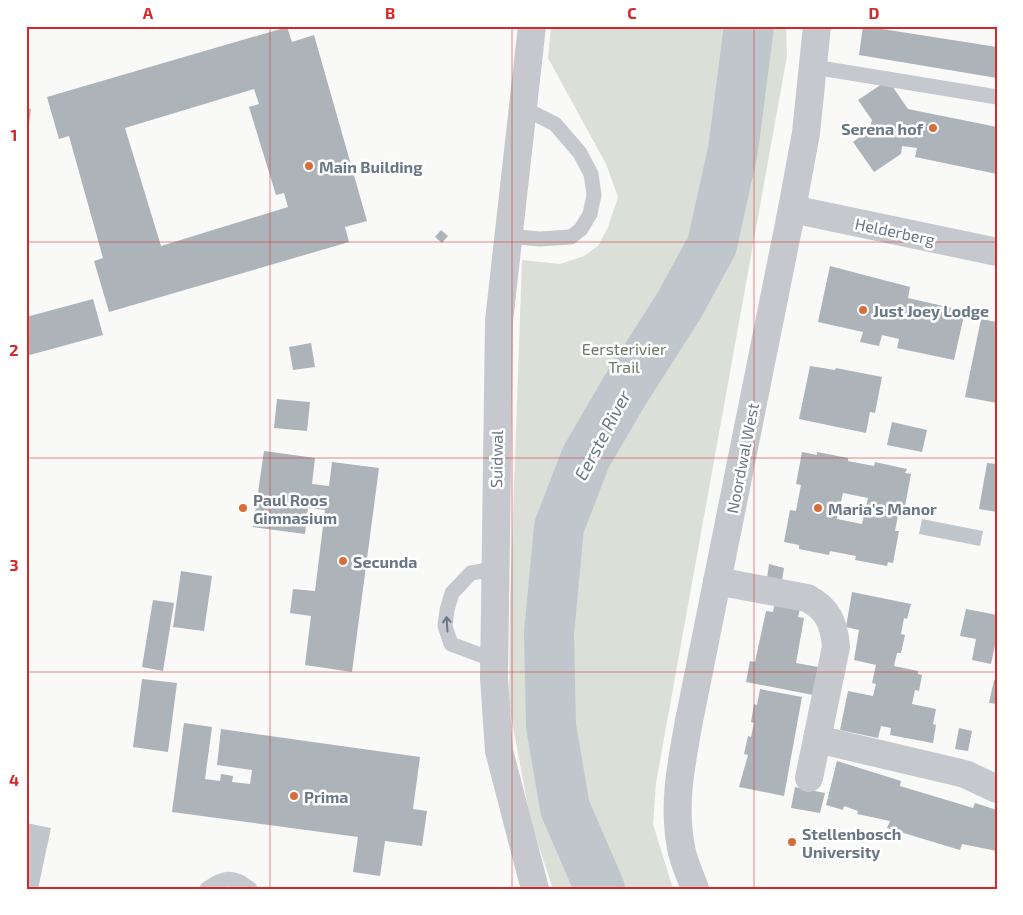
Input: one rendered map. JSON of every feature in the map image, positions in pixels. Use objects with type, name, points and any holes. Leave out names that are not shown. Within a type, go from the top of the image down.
[{"type":"street","name":"Suidwal","points":[[532,26],[499,321],[494,660],[498,751],[535,889]]},
{"type":"street","name":"Noordwal West","points":[[695,889],[682,853],[678,825],[677,792],[717,581],[792,209],[814,67],[817,26]]},
{"type":"street","name":"Helderberg","points":[[792,209],[997,252]]},
{"type":"street","points":[[717,581],[807,598],[818,604],[829,616],[834,630],[836,647],[809,778]]},
{"type":"street","points":[[817,739],[965,774],[997,789]]},
{"type":"lane","points":[[814,67],[997,97]]},
{"type":"lane","points":[[508,236],[539,239],[571,237],[581,229],[590,214],[594,194],[591,174],[580,153],[555,124],[522,108]]},
{"type":"lane","points":[[494,569],[471,573],[452,593],[446,610],[445,626],[451,644],[494,660]]},
{"type":"lane","points":[[207,889],[220,880],[236,879],[250,889]]},
{"type":"green space","name":"Eersterivier Trail","points":[[551,26],[786,26],[787,56],[656,783],[653,824],[673,889],[553,889],[531,823],[509,706],[510,600],[522,260],[560,264],[584,256],[598,246],[608,227],[618,197],[606,164],[548,58]]},
{"type":"shaded area","points":[[922,519],[983,531],[980,546],[919,534]]},
{"type":"shaded area","points":[[26,823],[51,828],[38,889],[26,889]]},
{"type":"building","points":[[863,26],[997,47],[997,78],[859,55]]},
{"type":"building","name":"Main Building","points":[[287,27],[292,42],[314,35],[367,221],[345,227],[349,242],[109,312],[94,261],[103,258],[69,136],[59,139],[47,97]],"holes":[[[254,89],[259,104],[249,107],[276,195],[284,193],[288,207],[161,246],[125,128]]]},
{"type":"building","name":"Serena hof","points":[[888,80],[908,109],[997,127],[997,174],[915,157],[917,148],[902,146],[901,154],[874,172],[853,142],[869,130],[872,120],[858,100]]},
{"type":"building","points":[[26,108],[31,109],[27,140],[26,140]]},
{"type":"building","points":[[441,230],[448,236],[442,243],[435,237]]},
{"type":"building","name":"Just Joey Lodge","points":[[830,266],[910,287],[908,298],[965,311],[954,360],[897,348],[899,339],[882,335],[879,346],[860,342],[863,332],[818,322]]},
{"type":"building","points":[[93,299],[103,335],[26,356],[26,317]]},
{"type":"building","points":[[981,319],[997,322],[997,403],[965,397]]},
{"type":"building","points":[[311,343],[315,367],[293,370],[289,347]]},
{"type":"building","points":[[810,366],[835,370],[836,368],[882,377],[875,413],[870,412],[866,433],[799,419]]},
{"type":"building","points":[[277,399],[310,402],[307,431],[274,428]]},
{"type":"building","points":[[892,422],[927,430],[922,452],[887,445]]},
{"type":"building","name":"Secunda","points":[[264,451],[315,458],[312,484],[329,486],[332,462],[379,468],[352,672],[305,665],[311,616],[290,613],[293,589],[315,591],[325,510],[308,508],[305,534],[253,527]]},
{"type":"building","name":"Maria's Manor","points":[[802,452],[817,455],[817,452],[848,458],[848,461],[874,466],[875,462],[907,469],[905,473],[911,474],[905,506],[900,505],[895,531],[899,531],[893,563],[888,562],[887,566],[855,560],[856,556],[830,551],[829,555],[799,549],[799,545],[784,542],[790,510],[796,511],[801,485],[796,484]],"holes":[[[843,493],[868,498],[862,524],[837,519]]]},
{"type":"building","points":[[987,463],[997,464],[997,512],[979,509]]},
{"type":"building","points":[[769,564],[784,568],[782,581],[767,578]]},
{"type":"building","points":[[181,571],[212,576],[204,631],[173,627]]},
{"type":"building","points":[[852,592],[911,604],[907,619],[904,618],[901,634],[905,635],[901,653],[897,653],[894,666],[918,671],[918,674],[922,675],[919,691],[915,690],[912,704],[936,709],[933,724],[936,725],[933,743],[890,735],[891,728],[881,726],[878,738],[840,730],[848,691],[873,696],[876,684],[872,683],[876,665],[854,660],[859,630],[846,627]]},
{"type":"building","points":[[153,600],[174,603],[163,671],[142,667]]},
{"type":"building","points":[[775,600],[801,605],[798,617],[804,618],[796,663],[818,667],[813,695],[746,682],[750,661],[755,662],[766,611],[773,612]]},
{"type":"building","points":[[966,609],[997,615],[997,636],[991,664],[972,660],[976,639],[960,636]]},
{"type":"building","points":[[142,679],[177,683],[168,752],[133,747]]},
{"type":"building","points":[[994,680],[997,680],[997,704],[989,703]]},
{"type":"building","points":[[760,689],[802,697],[784,796],[739,787],[748,755],[744,754],[748,736],[751,737],[754,723],[751,722],[754,704],[757,705]]},
{"type":"building","name":"Prima","points":[[184,723],[212,727],[205,779],[220,781],[221,774],[233,776],[232,782],[250,784],[252,770],[217,765],[221,729],[420,757],[413,809],[427,811],[422,846],[385,841],[380,876],[353,872],[358,837],[172,812]]},
{"type":"building","points":[[959,728],[972,731],[968,751],[955,749]]},
{"type":"building","points":[[837,761],[901,781],[900,786],[973,808],[975,803],[997,810],[997,851],[962,844],[960,850],[887,828],[890,821],[857,814],[858,811],[844,806],[843,810],[826,805]]},
{"type":"building","points":[[795,787],[825,793],[820,813],[791,808]]},
{"type":"waterway","name":"Eerste River","points":[[600,889],[565,808],[551,726],[549,633],[559,527],[586,457],[624,392],[680,304],[712,245],[733,150],[749,26]]},
{"type":"place","name":"Serena hof","points":[[933,128]]},
{"type":"place","name":"Main Building","points":[[309,166]]},
{"type":"place","name":"Just Joey Lodge","points":[[863,310]]},
{"type":"place","name":"Paul Roos Gimnasium","points":[[243,508]]},
{"type":"place","name":"Maria's Manor","points":[[818,508]]},
{"type":"place","name":"Secunda","points":[[343,561]]},
{"type":"place","name":"Prima","points":[[294,796]]},
{"type":"place","name":"Stellenbosch University","points":[[792,842]]}]
